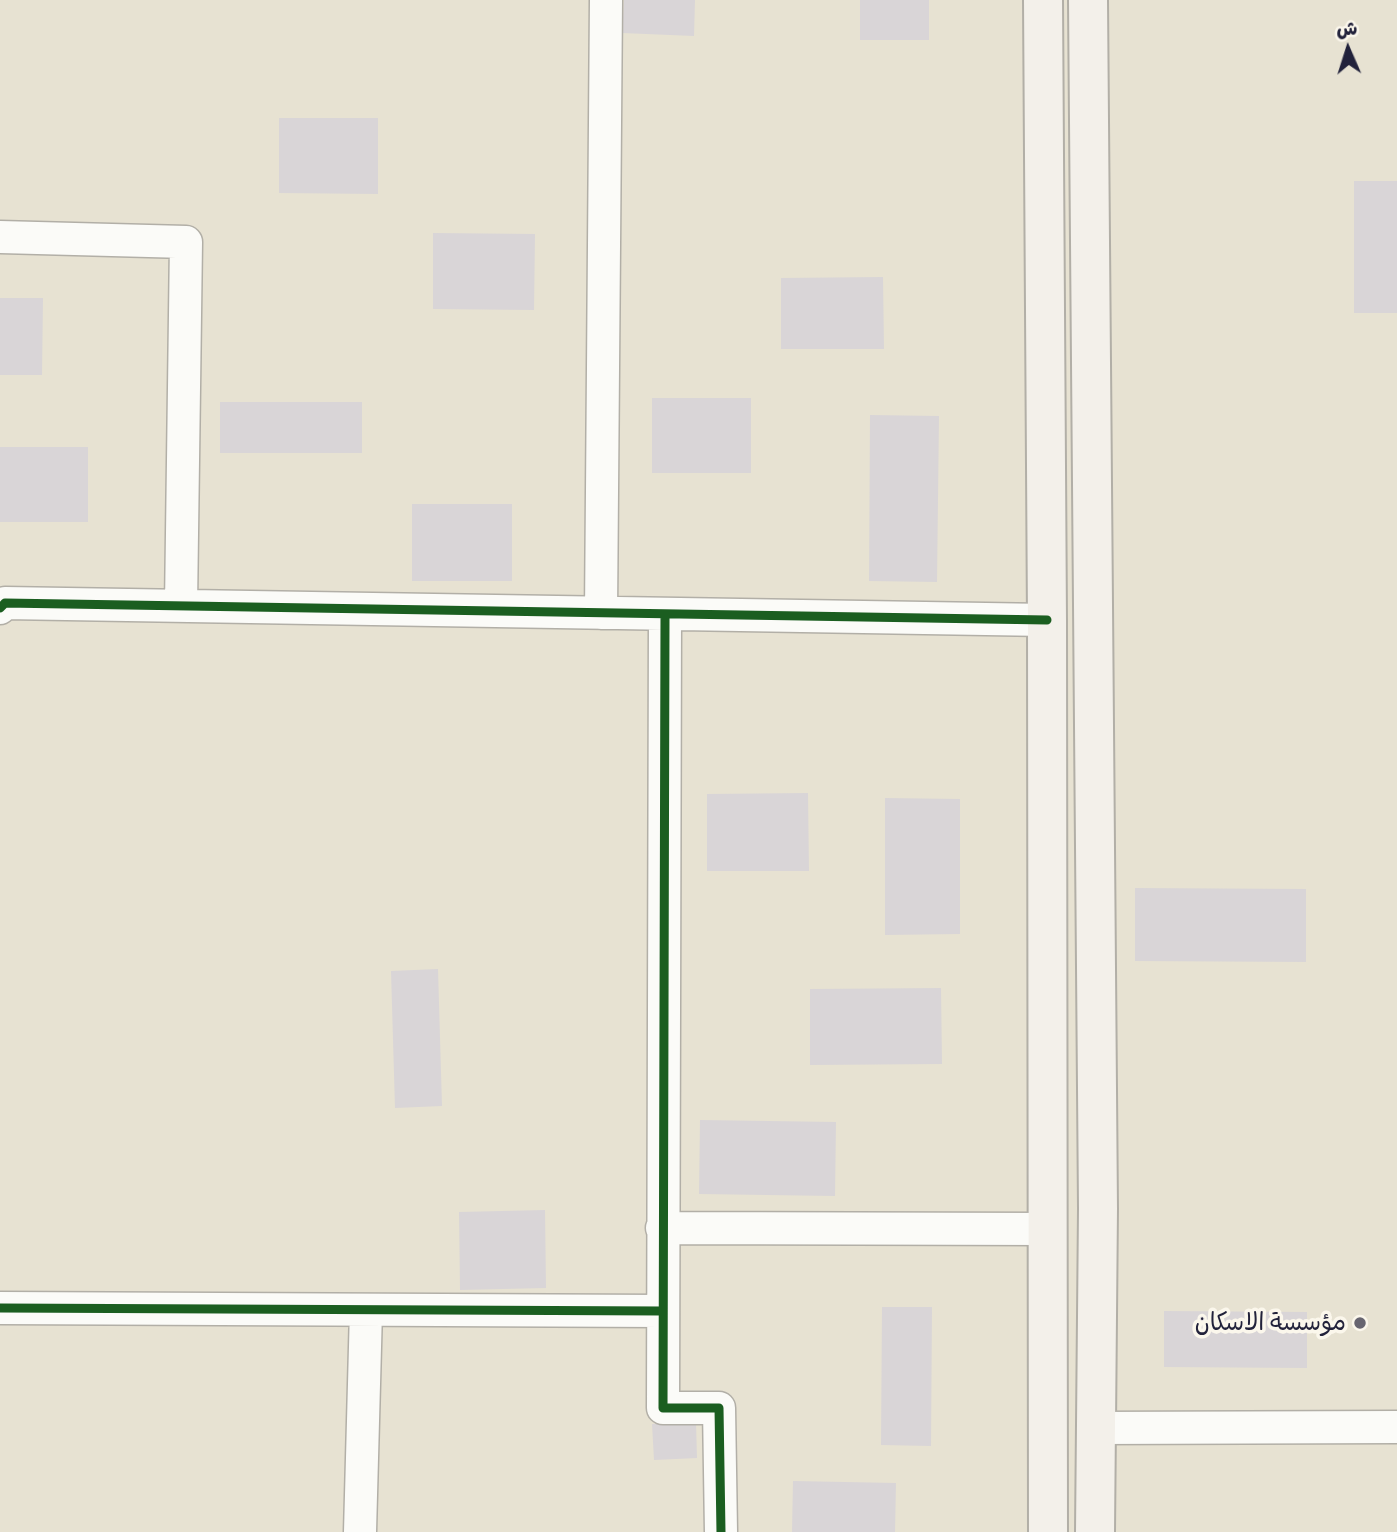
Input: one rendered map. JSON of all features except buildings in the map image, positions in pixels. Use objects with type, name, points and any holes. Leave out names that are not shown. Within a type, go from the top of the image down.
[{"type":"main road","points":[[1043,0],[1048,1532]]},
{"type":"main road","points":[[1088,0],[1098,1208],[1095,1532]]},
{"type":"street","points":[[601,613],[606,0]]},
{"type":"street","points":[[0,237],[186,242],[181,606]]},
{"type":"street","points":[[0,608],[5,603],[1047,620]]},
{"type":"street","points":[[665,614],[663,1408],[719,1408],[721,1532]]},
{"type":"street","points":[[662,1228],[1047,1228]]},
{"type":"street","points":[[0,1308],[662,1311]]},
{"type":"street","points":[[360,1532],[366,1310]]},
{"type":"street","points":[[1096,1428],[1397,1427]]},
{"type":"cycle path","points":[[0,608],[5,603],[1047,620]]},
{"type":"cycle path","points":[[665,614],[663,1408],[719,1408],[721,1532]]},
{"type":"cycle path","points":[[0,1308],[662,1311]]},
{"type":"place","name":"مؤسسة الاسكان","points":[[1360,1323]]}]
